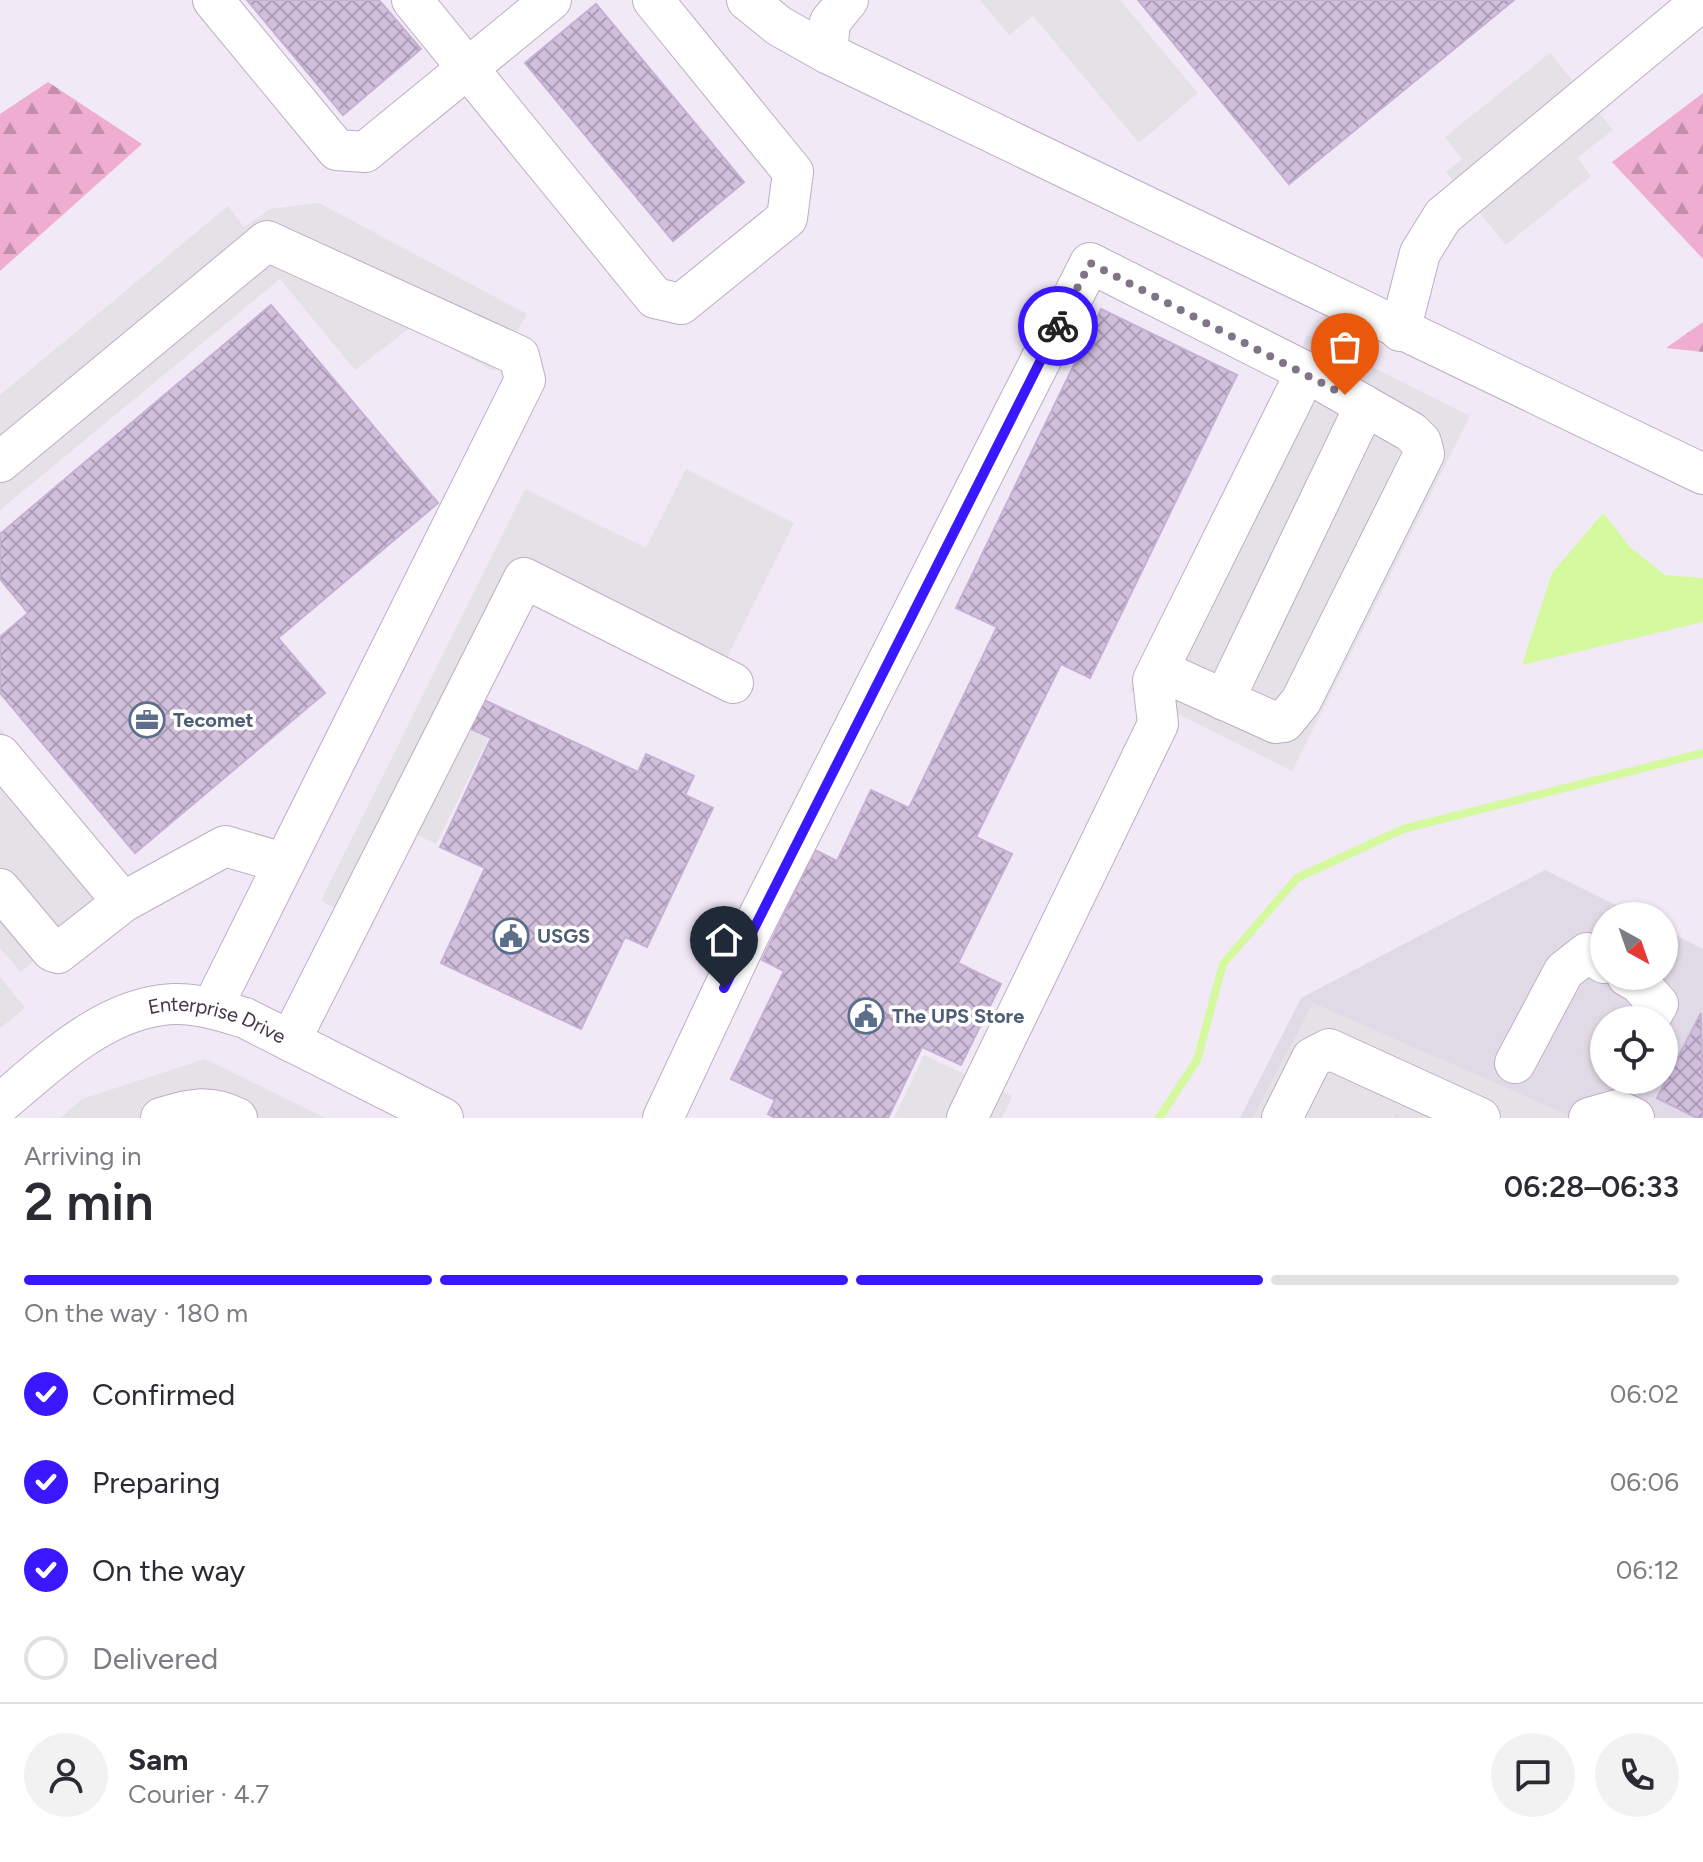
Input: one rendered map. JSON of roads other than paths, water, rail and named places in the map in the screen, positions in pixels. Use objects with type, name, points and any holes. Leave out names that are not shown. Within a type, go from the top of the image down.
[{"type":"street","points":[[213,0],[337,150],[365,152],[551,0]]},
{"type":"street","points":[[412,0],[655,298],[681,304],[787,218],[793,172],[653,0]]},
{"type":"street","points":[[747,0],[779,26],[827,53],[1703,474]]},
{"type":"street","points":[[827,53],[830,22],[848,0]]},
{"type":"street","points":[[1400,331],[1420,253],[1443,216],[1703,0]]},
{"type":"street","points":[[0,462],[267,241],[519,356],[525,380],[212,1008]]},
{"type":"street","points":[[663,1118],[748,937],[1090,263],[1306,372],[1411,432],[1421,442],[1424,454],[1378,551],[1293,715],[1276,723],[1159,670]]},
{"type":"street","points":[[967,1118],[1158,724],[1153,680],[1306,372]]},
{"type":"street","points":[[1224,700],[1365,406]]},
{"type":"street","points":[[290,1041],[524,578],[733,683]]},
{"type":"street","points":[[0,755],[123,902]]},
{"type":"street","points":[[0,889],[52,951],[58,953],[123,902],[225,846],[283,863]]},
{"type":"street","points":[[1515,1063],[1564,971],[1587,953],[1590,955]]},
{"type":"street","points":[[1645,990],[1657,1006]]},
{"type":"street","name":"Enterprise Drive","points":[[0,1104],[70,1046],[124,1016],[172,1004],[212,1008],[245,1018],[432,1116]]},
{"type":"street","points":[[1282,1118],[1312,1058],[1329,1049],[1480,1118]]},
{"type":"street","points":[[1607,1117],[1613,1094]]},
{"type":"street","points":[[161,1118],[196,1107],[222,1111],[237,1118]]},
{"type":"waterway","points":[[1159,1118],[1197,1060],[1223,964],[1297,878],[1403,829],[1703,753]]},
{"type":"place","name":"Tecomet","points":[[147,720]]},
{"type":"place","name":"USGS","points":[[511,936]]},
{"type":"place","name":"The UPS Store","points":[[866,1016]]}]
